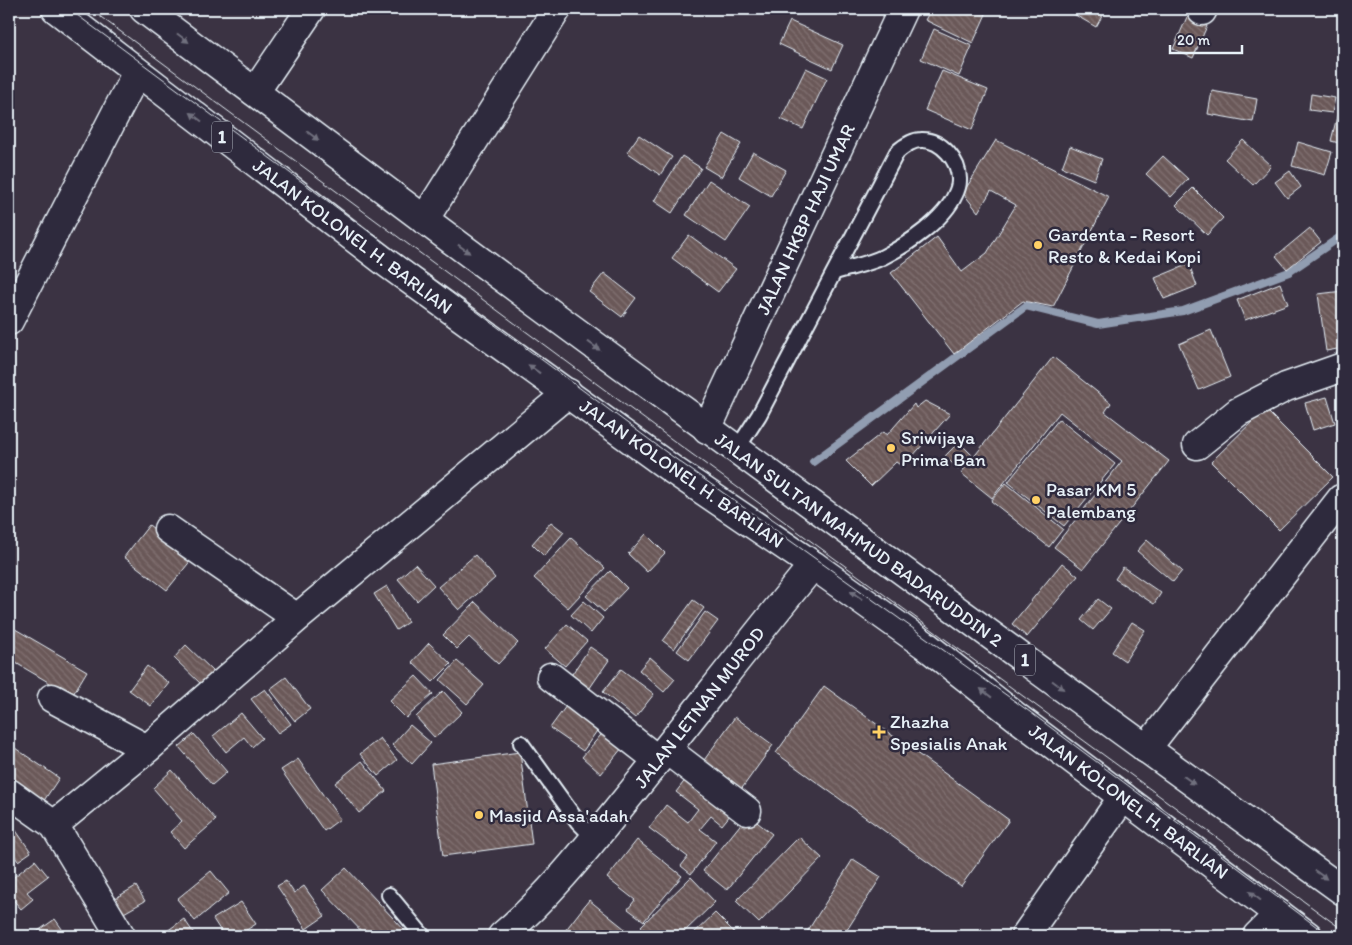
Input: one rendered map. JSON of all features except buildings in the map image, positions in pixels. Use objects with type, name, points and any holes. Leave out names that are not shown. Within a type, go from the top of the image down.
[{"type":"main road","name":"JALAN KOLONEL H. BARLIAN","points":[[56,9],[388,264],[673,470],[813,564],[925,645],[1019,719],[1308,936]]},
{"type":"main road","name":"1","points":[[144,9],[424,220]]},
{"type":"main road","points":[[255,92],[311,9]]},
{"type":"main road","points":[[424,220],[557,9]]},
{"type":"main road","name":"JALAN HKBP HAJI UMAR","points":[[708,429],[903,9]]},
{"type":"main road","points":[[9,321],[137,72]]},
{"type":"main road","name":"JALAN SULTAN MAHMUD BADARUDDIN 2","points":[[424,220],[1343,891]]},
{"type":"main road","points":[[1196,445],[1238,412],[1286,387],[1343,367]]},
{"type":"main road","points":[[54,825],[148,749],[297,618],[568,393]]},
{"type":"main road","points":[[1146,749],[1341,499]]},
{"type":"main road","points":[[168,529],[297,618]]},
{"type":"main road","name":"JALAN LETNAN MUROD","points":[[502,936],[552,890],[663,755],[813,564]]},
{"type":"main road","points":[[552,677],[747,811]]},
{"type":"main road","points":[[52,698],[148,749]]},
{"type":"main road","points":[[9,793],[54,825],[121,936]]},
{"type":"main road","points":[[1025,936],[1124,797]]},
{"type":"main road","points":[[1257,936],[1279,914]]},
{"type":"lane","points":[[737,449],[759,415],[898,152],[908,144],[921,140],[935,142],[943,148],[957,169],[960,181],[954,197],[940,217],[913,238],[882,258],[835,272]]},
{"type":"lane","points":[[521,743],[578,822],[594,838]]},
{"type":"lane","points":[[389,895],[423,936]]},
{"type":"waterway","points":[[813,462],[1026,306],[1098,324],[1183,311],[1289,272],[1343,235]]},
{"type":"tram line","points":[[69,9],[666,452],[1030,712],[1329,936]]},
{"type":"tram line","points":[[90,9],[674,441],[1343,930]]},
{"type":"place","name":"Gardenta - Resort Resto & Kedai Kopi","points":[[1038,245]]},
{"type":"place","name":"Sriwijaya Prima Ban","points":[[891,448]]},
{"type":"place","name":"Pasar KM 5 Palembang","points":[[1036,500]]},
{"type":"place","name":"Zhazha Spesialis Anak","points":[[879,732]]},
{"type":"place","name":"Masjid Assa'adah","points":[[479,815]]}]
